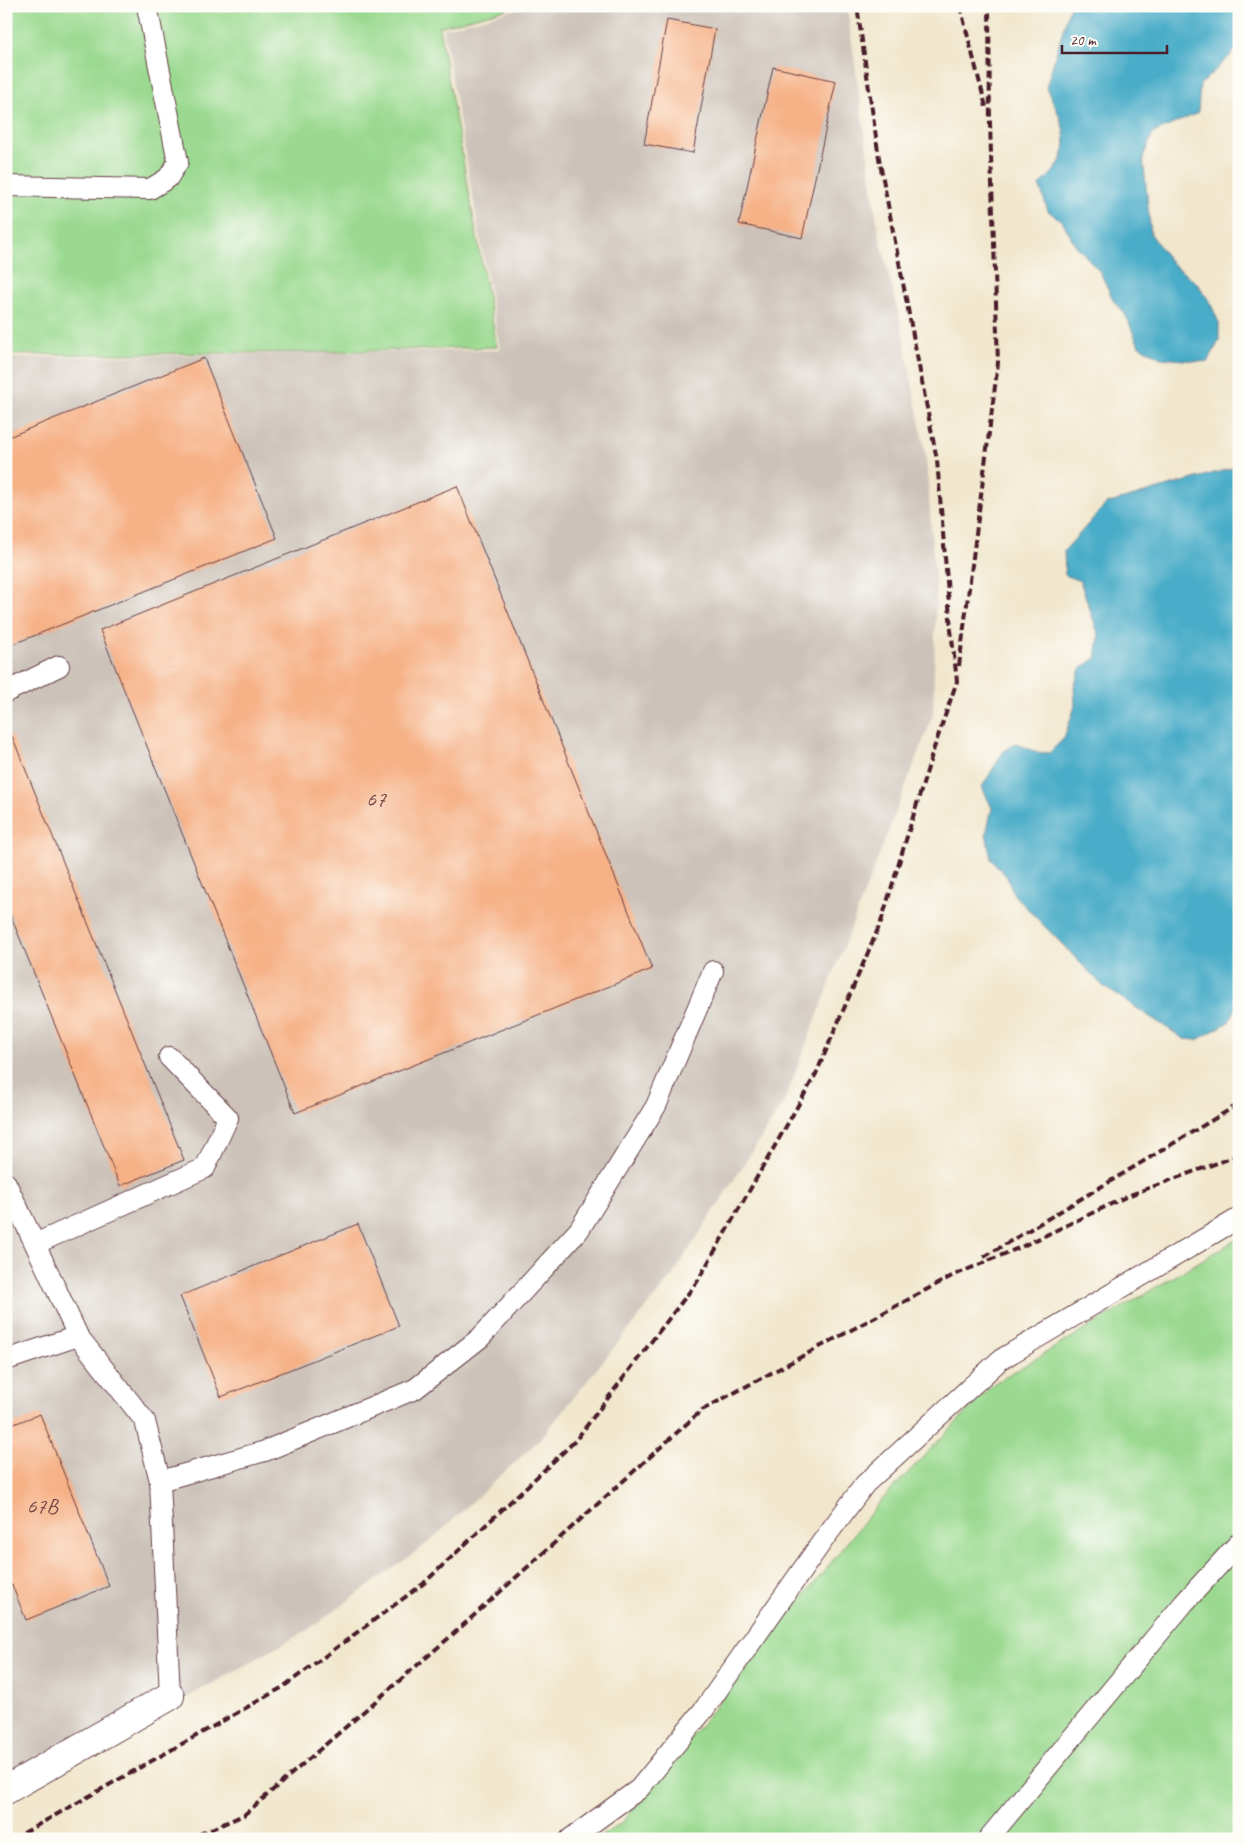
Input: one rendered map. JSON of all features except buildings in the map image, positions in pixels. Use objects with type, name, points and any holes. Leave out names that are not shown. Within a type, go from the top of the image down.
[{"type":"street","points":[[6,1790],[170,1696]]},
{"type":"lane","points":[[6,186],[150,189],[168,178],[178,162],[147,6]]},
{"type":"lane","points":[[6,692],[59,666]]},
{"type":"lane","points":[[160,1481],[265,1451],[415,1389],[480,1338],[579,1230],[656,1106],[713,971]]},
{"type":"lane","points":[[35,1244],[205,1168],[228,1118],[168,1057]]},
{"type":"lane","points":[[6,1183],[78,1336],[144,1421],[160,1481],[170,1696]]},
{"type":"lane","points":[[570,1839],[639,1789],[704,1708],[824,1538],[865,1484],[1000,1360],[1239,1218]]},
{"type":"lane","points":[[6,1360],[78,1336]]},
{"type":"lane","points":[[988,1839],[1184,1604],[1239,1543]]},
{"type":"shaded area","points":[[528,6],[847,6],[878,230],[901,324],[926,457],[936,594],[933,715],[784,1102],[672,1276],[541,1438],[429,1542],[308,1630],[6,1798],[6,358],[500,350],[443,29]]},
{"type":"green space","points":[[6,6],[506,6],[507,9],[439,27],[497,347],[332,352],[6,355]]},
{"type":"green space","points":[[1239,1238],[1239,1839],[597,1839],[623,1822],[878,1504],[993,1384]]},
{"type":"water","points":[[1070,6],[1239,6],[1239,47],[1200,85],[1198,113],[1153,133],[1143,157],[1151,234],[1172,264],[1196,282],[1210,302],[1219,323],[1219,341],[1208,362],[1161,358],[1139,346],[1125,314],[1114,302],[1100,272],[1074,243],[1063,222],[1048,211],[1039,185],[1059,163],[1064,151],[1065,140],[1059,115],[1046,88]]},
{"type":"water","points":[[1239,466],[1239,1002],[1229,1022],[1197,1040],[1184,1039],[1103,986],[1014,895],[1007,877],[991,859],[986,834],[992,808],[982,787],[1003,752],[1016,743],[1036,752],[1049,753],[1064,738],[1075,706],[1074,687],[1080,669],[1096,658],[1099,636],[1080,581],[1065,575],[1064,551],[1106,504]]},
{"type":"railway","points":[[13,1839],[283,1687],[423,1584],[575,1441],[697,1282],[816,1074],[881,922],[934,748],[957,681],[937,460],[879,158],[857,6]]},
{"type":"railway","points":[[960,6],[986,107]]},
{"type":"railway","points":[[959,666],[998,363],[990,124],[989,6]]},
{"type":"railway","points":[[984,1257],[1239,1104]]},
{"type":"railway","points":[[188,1839],[244,1815],[451,1636],[702,1410],[952,1276],[1021,1247],[1130,1195],[1239,1155]]}]
